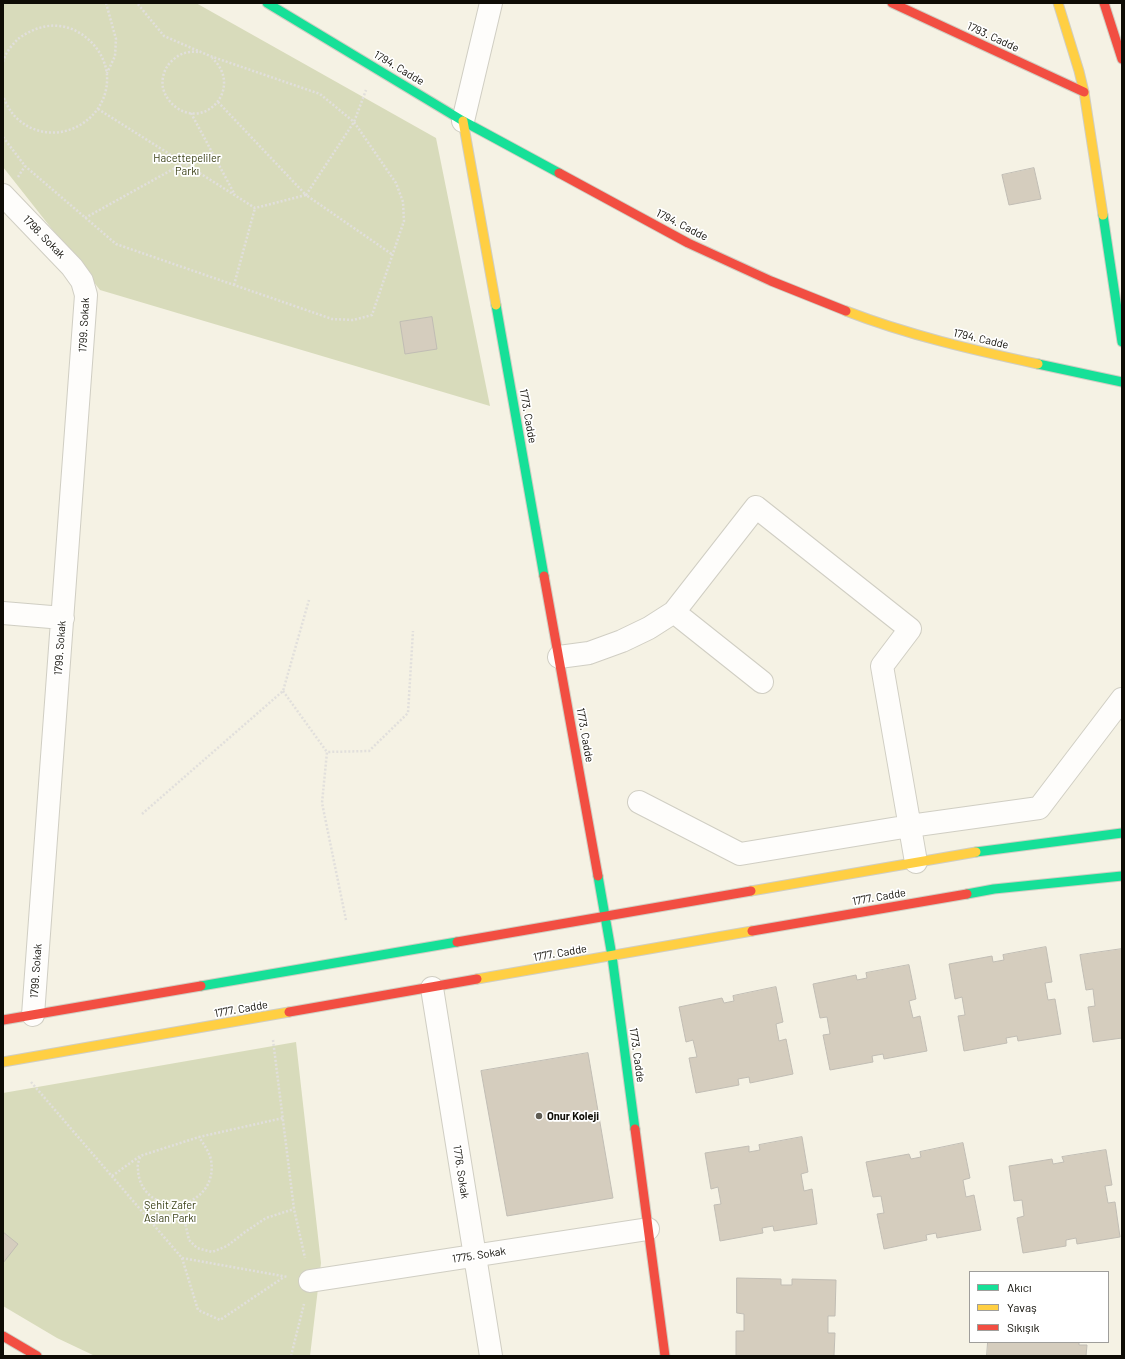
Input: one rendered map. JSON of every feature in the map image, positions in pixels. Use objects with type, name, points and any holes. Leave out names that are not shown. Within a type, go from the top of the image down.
[{"type":"main road","name":"1794. Cadde","points":[[267,3],[463,121],[688,243],[771,281],[864,318],[963,348],[1122,382]]},
{"type":"main road","name":"1793. Cadde","points":[[892,3],[1084,92]]},
{"type":"main road","points":[[1058,3],[1084,92],[1122,342]]},
{"type":"main road","points":[[1104,3],[1122,59]]},
{"type":"main road","name":"1773. Cadde","points":[[463,121],[612,956],[665,1356]]},
{"type":"main road","points":[[3,1020],[987,850],[1122,833]]},
{"type":"main road","name":"1777. Cadde","points":[[3,1062],[994,889],[1122,876]]},
{"type":"main road","points":[[3,1336],[37,1356]]},
{"type":"street","points":[[463,121],[491,3]]},
{"type":"street","name":"1798. Sokak","points":[[3,195],[72,267],[82,281]]},
{"type":"street","name":"1799. Sokak","points":[[33,1015],[86,295],[82,281]]},
{"type":"street","points":[[559,657],[589,652],[622,641],[649,628],[674,612],[756,507],[910,629],[882,666],[916,862]]},
{"type":"street","points":[[674,612],[762,682]]},
{"type":"street","points":[[3,613],[63,618]]},
{"type":"street","points":[[639,802],[740,854],[910,826],[1039,808],[1122,699]]},
{"type":"street","name":"1776. Sokak","points":[[432,988],[491,1356]]},
{"type":"street","name":"1775. Sokak","points":[[310,1281],[648,1229]]},
{"type":"path","points":[[106,3],[116,39],[115,56],[107,74]]},
{"type":"path","points":[[3,137],[25,166],[116,244],[332,319],[353,320],[372,315],[404,221],[403,202],[396,183],[354,122],[320,94],[210,56],[164,36],[136,3]]},
{"type":"path","points":[[3,62],[13,43],[27,32],[43,26],[60,26],[77,31],[92,42],[102,57],[107,74],[106,92],[98,109],[86,122],[70,131],[52,133],[34,130],[20,121],[8,108],[3,96]]},
{"type":"path","points":[[201,52],[191,51],[181,54],[166,68],[163,77],[163,87],[166,97],[176,108],[191,113],[201,112],[218,102],[223,92],[225,82],[223,72],[218,63],[210,56]]},
{"type":"path","points":[[98,109],[255,208],[306,196],[354,122],[375,68]]},
{"type":"path","points":[[218,102],[306,196],[393,255]]},
{"type":"path","points":[[191,113],[236,197]]},
{"type":"path","points":[[85,218],[184,163]]},
{"type":"path","points":[[234,285],[255,208]]},
{"type":"path","points":[[142,814],[283,691],[309,600]]},
{"type":"path","points":[[327,752],[369,751],[408,713],[413,631]]},
{"type":"path","points":[[283,691],[327,752],[322,803],[346,920]]},
{"type":"path","points":[[270,1016],[294,1209],[310,1281],[291,1356]]},
{"type":"path","points":[[14,1061],[182,1258],[198,1310],[220,1320],[284,1276]]},
{"type":"path","points":[[112,1176],[140,1156],[199,1137],[283,1118]]},
{"type":"path","points":[[140,1156],[137,1168],[139,1178],[143,1187],[150,1196],[159,1202],[170,1205],[182,1204],[193,1200],[203,1192],[210,1181],[212,1168],[210,1155],[199,1137]]},
{"type":"path","points":[[182,1204],[189,1240],[197,1248],[212,1252],[227,1246],[244,1232],[266,1218],[294,1209]]},
{"type":"path","points":[[182,1258],[310,1281]]},
{"type":"green space","name":"Hacettepeliler Parkı","points":[[3,3],[196,3],[436,138],[490,406],[100,290],[3,167]]},
{"type":"green space","name":"Şehit Zafer Aslan Parkı","points":[[296,1042],[321,1263],[310,1356],[95,1356],[57,1338],[3,1306],[3,1093]]},
{"type":"building","points":[[1034,168],[1041,199],[1009,205],[1002,175]]},
{"type":"building","points":[[432,317],[437,349],[405,354],[400,322]]},
{"type":"building","points":[[1046,947],[1052,982],[1045,983],[1048,1000],[1055,999],[1061,1034],[1018,1041],[1017,1036],[1006,1038],[1007,1043],[964,1051],[958,1016],[965,1015],[962,997],[955,999],[949,964],[992,956],[993,962],[1004,960],[1003,955]]},
{"type":"building","points":[[1122,949],[1122,1038],[1093,1042],[1088,1007],[1095,1006],[1093,989],[1086,990],[1080,955]]},
{"type":"building","points":[[909,965],[916,999],[909,1001],[913,1018],[920,1016],[927,1051],[884,1059],[883,1054],[872,1056],[873,1062],[830,1070],[823,1035],[830,1034],[827,1017],[820,1018],[813,984],[856,975],[857,980],[867,978],[866,973]]},
{"type":"building","points":[[776,987],[783,1022],[776,1024],[779,1041],[786,1039],[793,1074],[750,1083],[749,1077],[738,1079],[739,1085],[696,1093],[689,1058],[697,1057],[693,1040],[686,1042],[679,1007],[722,998],[724,1003],[734,1001],[733,996]]},
{"type":"building","points":[[588,1053],[613,1198],[507,1216],[481,1071]]},
{"type":"building","points":[[802,1137],[808,1172],[801,1174],[804,1191],[812,1189],[817,1224],[774,1231],[773,1226],[762,1228],[763,1233],[720,1241],[714,1205],[721,1204],[718,1187],[711,1189],[705,1153],[749,1146],[749,1152],[760,1150],[759,1145]]},
{"type":"building","points":[[963,1143],[970,1178],[963,1180],[966,1197],[974,1195],[981,1230],[937,1238],[936,1233],[926,1235],[927,1240],[884,1249],[877,1214],[884,1213],[881,1196],[873,1197],[866,1162],[909,1154],[911,1159],[921,1157],[920,1152]]},
{"type":"building","points":[[1106,1150],[1112,1185],[1105,1186],[1108,1203],[1115,1202],[1120,1237],[1077,1244],[1076,1238],[1066,1240],[1066,1246],[1023,1253],[1017,1218],[1024,1216],[1022,1200],[1014,1201],[1009,1166],[1052,1159],[1053,1164],[1064,1162],[1062,1157]]},
{"type":"building","points":[[3,1232],[18,1244],[3,1263]]},
{"type":"building","points":[[737,1278],[781,1279],[781,1285],[792,1285],[792,1279],[836,1280],[835,1316],[828,1316],[828,1333],[835,1333],[834,1356],[736,1356],[736,1331],[744,1331],[744,1314],[737,1313]]},
{"type":"building","points":[[988,1343],[1079,1343],[1079,1345],[1087,1345],[1086,1356],[987,1356]]},
{"type":"traffic: fast","points":[[267,3],[463,121],[559,173]]},
{"type":"traffic: fast","points":[[1103,215],[1122,342]]},
{"type":"traffic: fast","points":[[496,305],[544,576]]},
{"type":"traffic: fast","points":[[1038,364],[1122,382]]},
{"type":"traffic: fast","points":[[976,852],[1122,833]]},
{"type":"traffic: fast","points":[[598,876],[612,956],[635,1129]]},
{"type":"traffic: fast","points":[[967,894],[994,889],[1122,876]]},
{"type":"traffic: fast","points":[[201,986],[457,942]]},
{"type":"traffic: slow","points":[[1058,3],[1084,92],[1103,215]]},
{"type":"traffic: slow","points":[[463,121],[496,305]]},
{"type":"traffic: slow","points":[[846,311],[917,335],[1038,364]]},
{"type":"traffic: slow","points":[[751,891],[976,852]]},
{"type":"traffic: slow","points":[[477,979],[752,931]]},
{"type":"traffic: slow","points":[[3,1062],[289,1012]]},
{"type":"traffic: jam","points":[[892,3],[1084,92]]},
{"type":"traffic: jam","points":[[1104,3],[1122,59]]},
{"type":"traffic: jam","points":[[559,173],[688,243],[771,281],[846,311]]},
{"type":"traffic: jam","points":[[544,576],[598,876]]},
{"type":"traffic: jam","points":[[457,942],[751,891]]},
{"type":"traffic: jam","points":[[752,931],[967,894]]},
{"type":"traffic: jam","points":[[289,1012],[477,979]]},
{"type":"traffic: jam","points":[[3,1020],[201,986]]},
{"type":"traffic: jam","points":[[635,1129],[665,1356]]},
{"type":"traffic: jam","points":[[3,1336],[37,1356]]},
{"type":"place","name":"Onur Koleji","points":[[539,1116]]}]
